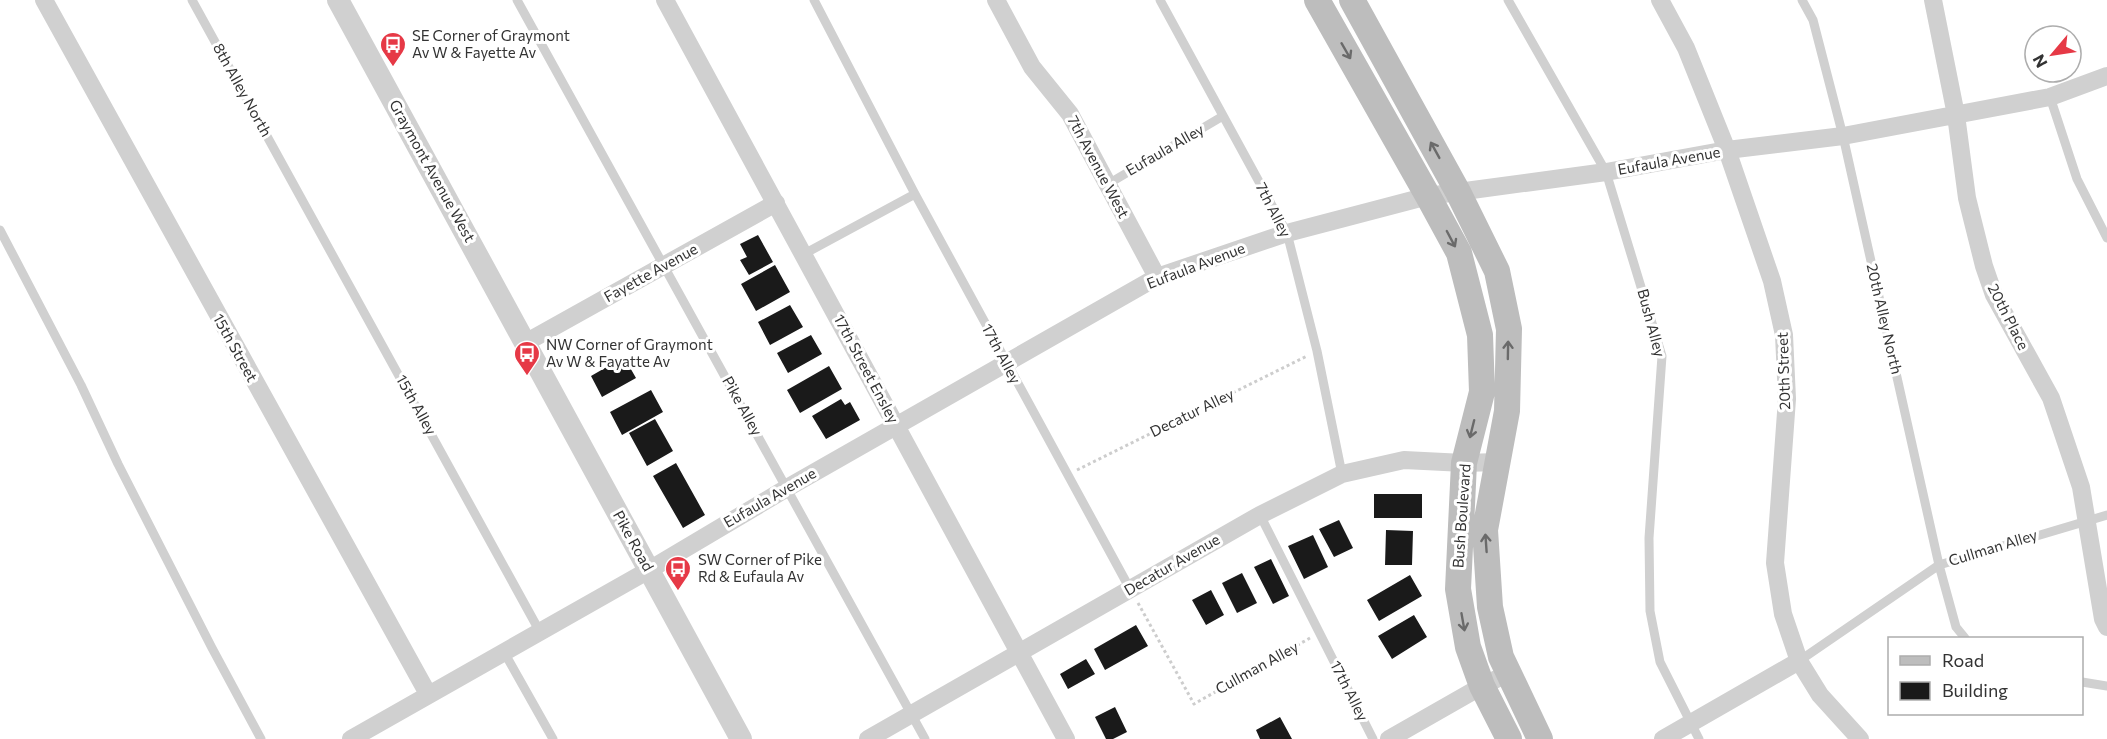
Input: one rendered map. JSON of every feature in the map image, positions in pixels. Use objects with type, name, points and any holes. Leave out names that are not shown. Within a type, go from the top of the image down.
[{"type":"main road","name":"Bush Boulevard","points":[[1317,0],[1459,253],[1480,335],[1482,392],[1464,463],[1458,589],[1468,647],[1482,686],[1509,739]]},
{"type":"main road","name":"Bush Boulevard","points":[[1352,0],[1458,192],[1497,271],[1509,329],[1507,411],[1485,530],[1490,607],[1501,657],[1540,739]]},
{"type":"street","name":"15th Street","points":[[44,0],[428,694]]},
{"type":"street","name":"Graymont Avenue West","points":[[338,0],[525,343]]},
{"type":"street","name":"17th Street Ensley","points":[[665,0],[1066,739]]},
{"type":"street","name":"7th Avenue West","points":[[996,0],[1032,67],[1070,114],[1157,277]]},
{"type":"street","name":"20th Street","points":[[1660,0],[1686,48],[1727,150],[1772,281],[1785,335],[1787,399],[1775,563],[1783,614],[1799,661],[1820,695],[1860,739]]},
{"type":"street","name":"20th Place","points":[[1933,0],[1956,115],[1967,198],[1984,266],[1994,295],[2051,398],[2082,487],[2103,619],[2107,627]]},
{"type":"street","name":"Eufaula Avenue","points":[[351,739],[1157,277],[1287,233],[1428,196],[1606,172],[1727,150],[1843,136],[2050,97],[2107,76]]},
{"type":"street","name":"Fayette Avenue","points":[[525,343],[776,202]]},
{"type":"street","name":"Pike Road","points":[[525,343],[741,739]]},
{"type":"street","name":"Decatur Avenue","points":[[868,739],[1260,515],[1342,474],[1404,460],[1498,462]]},
{"type":"street","points":[[1663,739],[1695,731],[1799,661]]},
{"type":"street","points":[[1389,739],[1509,673]]},
{"type":"lane","name":"8th Alley North","points":[[192,0],[292,179]]},
{"type":"lane","name":"Pike Alley","points":[[517,0],[925,739]]},
{"type":"lane","name":"17th Alley","points":[[814,0],[1006,364],[1130,589]]},
{"type":"lane","name":"7th Alley","points":[[1160,0],[1287,233],[1317,351],[1342,474]]},
{"type":"lane","name":"Bush Alley","points":[[1508,0],[1606,172],[1662,356],[1649,537],[1650,611],[1660,662],[1695,731]]},
{"type":"lane","name":"20th Alley North","points":[[1802,0],[1813,20],[1843,136],[1939,565],[1956,627],[1964,637]]},
{"type":"lane","points":[[2050,97],[2077,179],[2107,238]]},
{"type":"lane","name":"Eufaula Alley","points":[[1107,184],[1223,116]]},
{"type":"lane","name":"15th Alley","points":[[292,179],[540,632]]},
{"type":"lane","points":[[804,254],[915,194]]},
{"type":"lane","points":[[0,230],[81,385],[118,464],[212,648],[261,739]]},
{"type":"lane","name":"17th Alley","points":[[1260,515],[1373,739]]},
{"type":"lane","name":"Cullman Alley","points":[[1799,661],[1939,565],[2107,515]]},
{"type":"lane","points":[[504,652],[553,739]]},
{"type":"lane","points":[[2083,682],[2107,686]]},
{"type":"path","name":"Decatur Alley","points":[[1067,475],[1317,351]]},
{"type":"path","name":"Cullman Alley","points":[[1130,589],[1194,704],[1320,633]]},
{"type":"building","points":[[758,235],[773,262],[749,275],[740,260],[747,257],[740,244]]},
{"type":"building","points":[[775,265],[790,292],[756,311],[741,284]]},
{"type":"building","points":[[790,305],[803,327],[770,345],[758,322]]},
{"type":"building","points":[[811,335],[822,354],[788,373],[777,353]]},
{"type":"building","points":[[624,357],[636,378],[602,397],[591,376]]},
{"type":"building","points":[[829,366],[842,389],[800,413],[787,390]]},
{"type":"building","points":[[651,390],[663,412],[622,435],[610,412]]},
{"type":"building","points":[[841,399],[845,405],[850,402],[860,420],[826,439],[812,416]]},
{"type":"building","points":[[655,419],[673,451],[647,466],[629,433]]},
{"type":"building","points":[[676,463],[705,515],[683,528],[653,476]]},
{"type":"building","points":[[1374,494],[1422,494],[1422,518],[1374,518]]},
{"type":"building","points":[[1339,520],[1353,548],[1334,557],[1319,529]]},
{"type":"building","points":[[1386,530],[1413,531],[1412,565],[1385,565]]},
{"type":"building","points":[[1313,535],[1328,567],[1304,579],[1288,546]]},
{"type":"building","points":[[1271,559],[1289,596],[1273,604],[1254,567]]},
{"type":"building","points":[[1242,573],[1257,603],[1237,613],[1222,583]]},
{"type":"building","points":[[1410,575],[1422,596],[1379,621],[1367,600]]},
{"type":"building","points":[[1211,590],[1224,615],[1206,625],[1192,600]]},
{"type":"building","points":[[1414,615],[1427,637],[1392,659],[1378,636]]},
{"type":"building","points":[[1136,625],[1148,646],[1105,670],[1094,649]]},
{"type":"building","points":[[1086,659],[1095,674],[1068,689],[1060,674]]},
{"type":"building","points":[[1115,707],[1127,732],[1113,739],[1106,739],[1095,717]]},
{"type":"building","points":[[1280,717],[1292,739],[1260,739],[1256,730]]},
{"type":"place","name":"SE Corner of Graymont Av W & Fayette Av","points":[[393,68]]},
{"type":"place","name":"NW Corner of Graymont Av W & Fayatte Av","points":[[527,377]]},
{"type":"place","name":"SW Corner of Pike Rd & Eufaula Av","points":[[678,592]]}]
